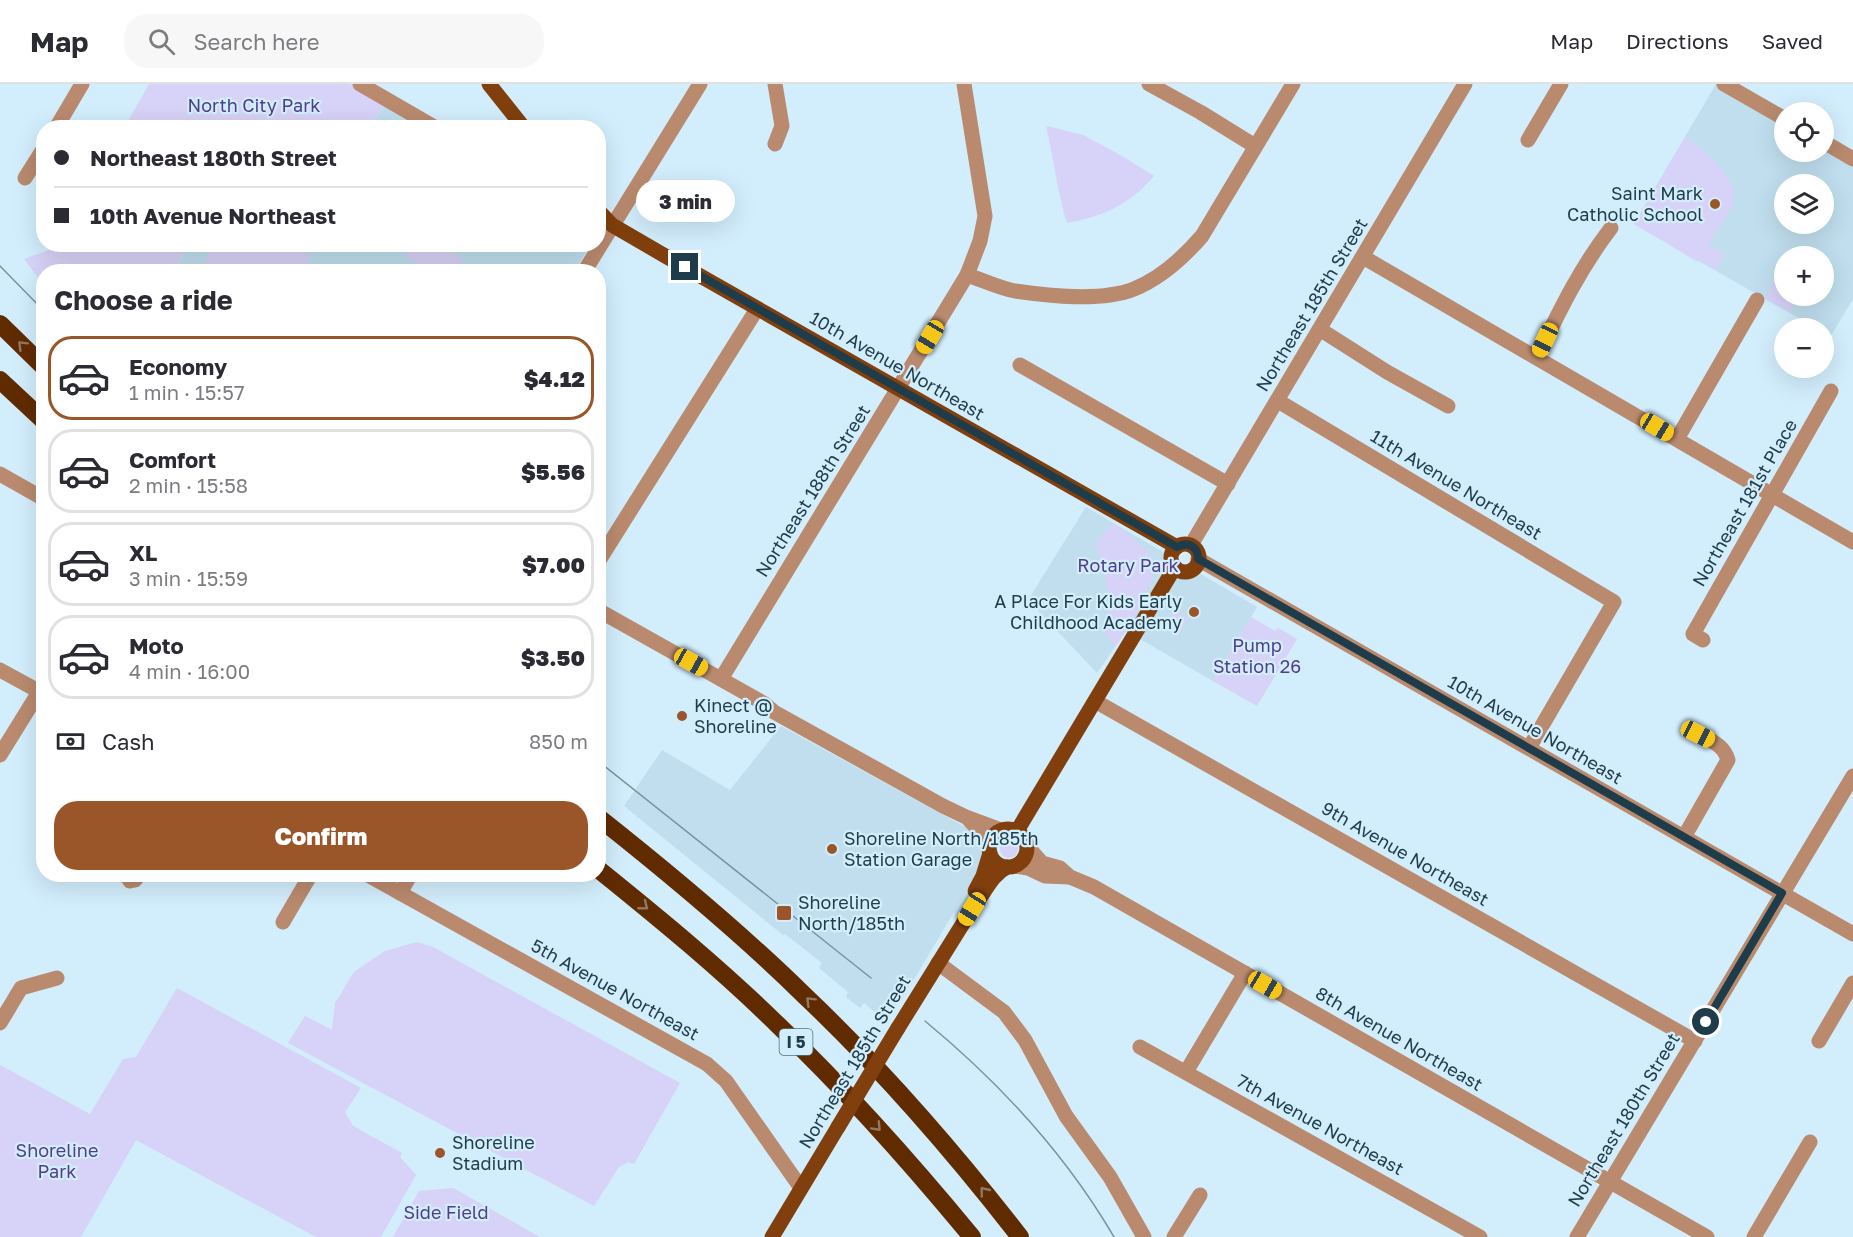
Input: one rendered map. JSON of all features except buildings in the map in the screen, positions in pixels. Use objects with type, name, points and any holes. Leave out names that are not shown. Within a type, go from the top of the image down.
[{"type":"highway","points":[[0,324],[36,359]]},
{"type":"highway","points":[[0,380],[36,414]]},
{"type":"highway","name":"I 5","points":[[606,824],[695,896],[806,996],[922,1119],[1020,1237]]},
{"type":"highway","name":"I 5","points":[[606,876],[688,943],[779,1026],[892,1143],[972,1237]]},
{"type":"main road","points":[[489,84],[518,120]]},
{"type":"main road","name":"10th Avenue Northeast","points":[[606,222],[899,389],[1184,546]]},
{"type":"main road","points":[[1017,831],[1175,567],[1171,555],[1184,546],[1197,552],[1198,559],[1194,567],[1187,571],[1175,567]]},
{"type":"main road","points":[[1001,830],[1017,831],[1025,838],[1027,846],[1024,858],[1011,866],[997,862],[990,851],[993,837],[1001,830]]},
{"type":"main road","name":"Northeast 185th Street","points":[[972,909],[974,892],[983,876],[990,851]]},
{"type":"main road","name":"Northeast 185th Street","points":[[772,1237],[972,909],[995,874],[1011,866]]},
{"type":"street","points":[[61,120],[82,84]]},
{"type":"street","points":[[360,84],[422,120]]},
{"type":"street","points":[[606,220],[700,84]]},
{"type":"street","points":[[775,84],[782,126],[775,144]]},
{"type":"street","name":"Northeast 188th Street","points":[[721,679],[967,275],[980,241],[985,216],[964,84]]},
{"type":"street","points":[[1149,84],[1255,146]]},
{"type":"street","points":[[967,275],[1013,291],[1104,296],[1133,289],[1164,273],[1202,236],[1293,84]]},
{"type":"street","name":"Northeast 185th Street","points":[[1184,546],[1228,484],[1465,84]]},
{"type":"street","points":[[1528,140],[1561,84]]},
{"type":"street","points":[[1724,84],[1774,113]]},
{"type":"street","points":[[1834,148],[1853,159]]},
{"type":"street","points":[[25,178],[36,161]]},
{"type":"street","points":[[1538,357],[1560,308],[1593,251],[1611,228]]},
{"type":"street","points":[[1364,257],[1853,542]]},
{"type":"street","points":[[1677,439],[1757,300]]},
{"type":"street","points":[[606,549],[757,309]]},
{"type":"street","points":[[1321,330],[1388,372],[1448,405]]},
{"type":"street","points":[[1020,365],[1228,484]]},
{"type":"street","name":"Northeast 181st Place","points":[[1698,637],[1772,495],[1831,391]]},
{"type":"street","name":"11th Avenue Northeast","points":[[1278,401],[1614,602],[1529,748]]},
{"type":"street","points":[[0,474],[36,495]]},
{"type":"street","name":"10th Avenue Northeast","points":[[1198,559],[1853,934]]},
{"type":"street","points":[[606,614],[765,704],[782,716],[966,817],[1001,830]]},
{"type":"street","points":[[0,670],[36,690]]},
{"type":"street","points":[[0,755],[36,701]]},
{"type":"street","name":"9th Avenue Northeast","points":[[1095,701],[1695,1041]]},
{"type":"street","points":[[1684,837],[1728,760],[1726,751],[1720,745],[1698,734]]},
{"type":"street","name":"Northeast 180th Street","points":[[1577,1237],[1853,776]]},
{"type":"street","points":[[966,817],[982,833],[990,851]]},
{"type":"street","name":"8th Avenue Northeast","points":[[1027,846],[1042,863],[1060,868],[1070,877],[1094,887],[1707,1237]]},
{"type":"street","name":"8th Avenue Northeast","points":[[1011,866],[1028,868],[1045,876],[1070,877]]},
{"type":"street","points":[[283,922],[306,882]]},
{"type":"street","name":"5th Avenue Northeast","points":[[380,882],[707,1064],[726,1081],[801,1188]]},
{"type":"street","points":[[400,893],[406,882]]},
{"type":"street","points":[[938,963],[1004,1012],[1025,1040],[1066,1116],[1110,1177],[1144,1237]]},
{"type":"street","points":[[1186,1072],[1245,973]]},
{"type":"street","points":[[0,1023],[21,988],[57,978]]},
{"type":"street","points":[[1819,1041],[1853,983]]},
{"type":"street","name":"7th Avenue Northeast","points":[[1140,1047],[1480,1237]]},
{"type":"street","points":[[1754,1237],[1810,1142]]},
{"type":"street","points":[[1174,1237],[1200,1195]]},
{"type":"shaded area","name":"Saint Mark Catholic School","points":[[1716,84],[1724,84],[1774,113],[1774,162],[1834,162],[1834,148],[1853,158],[1853,299],[1834,330],[1834,318],[1798,318],[1778,306],[1834,306],[1834,246],[1774,246],[1774,304],[1634,224]]},
{"type":"shaded area","points":[[385,104],[413,120],[375,120]]},
{"type":"shaded area","points":[[185,252],[586,252],[579,264],[178,264]]},
{"type":"shaded area","points":[[1086,507],[1257,607],[1213,681],[1126,631],[1097,673],[1028,600]]},
{"type":"shaded area","points":[[781,726],[978,834],[985,860],[916,976],[885,1021],[864,1003],[860,1008],[846,997],[848,992],[819,968],[822,963],[785,934],[783,935],[624,806],[662,750],[730,790]]},
{"type":"green space","name":"North City Park","points":[[149,84],[350,84],[385,104],[375,120],[129,120]]},
{"type":"green space","points":[[1046,126],[1083,135],[1154,176],[1136,194],[1115,208],[1067,223]]},
{"type":"green space","points":[[1685,137],[1718,164],[1731,183],[1734,192],[1734,201],[1708,245],[1725,255],[1716,270],[1699,260],[1698,262],[1634,224]]},
{"type":"green space","points":[[44,252],[185,252],[177,264],[36,264],[36,275],[24,259]]},
{"type":"green space","points":[[211,252],[303,252],[311,257],[306,264],[203,264]]},
{"type":"green space","points":[[408,252],[451,252],[463,259],[460,264],[419,264],[405,256]]},
{"type":"green space","points":[[1774,282],[1774,303],[1765,298]]},
{"type":"green space","points":[[1779,306],[1793,306],[1790,312]]},
{"type":"green space","name":"Rotary Park","points":[[1114,523],[1149,552],[1154,573],[1138,611],[1116,646],[1103,632],[1111,608],[1095,542]]},
{"type":"green space","points":[[1175,611],[1188,619],[1178,636],[1165,628]]},
{"type":"green space","name":"Pump Station 26","points":[[1251,617],[1275,631],[1278,628],[1297,639],[1257,706],[1213,681]]},
{"type":"green space","points":[[1009,840],[1015,843],[1018,849],[1015,855],[1009,858],[1003,855],[1000,849],[1003,843]]},
{"type":"green space","points":[[417,942],[433,947],[680,1083],[634,1164],[628,1162],[619,1167],[594,1206],[288,1043],[305,1016],[332,1030],[335,1003],[354,972],[385,951]]},
{"type":"green space","name":"Shoreline Park","points":[[177,988],[361,1088],[345,1112],[353,1126],[402,1153],[400,1157],[416,1175],[381,1237],[316,1237],[136,1140],[81,1237],[0,1237],[0,1065],[90,1114],[123,1059],[136,1057]]},
{"type":"green space","name":"Side Field","points":[[453,1188],[540,1237],[393,1237],[419,1191]]},
{"type":"tram line","points":[[0,266],[36,303]]},
{"type":"tram line","points":[[606,767],[871,978]]},
{"type":"tram line","points":[[925,1021],[979,1069],[1029,1121],[1074,1177],[1114,1237]]},
{"type":"place","name":"Saint Mark Catholic School","points":[[1715,204]]},
{"type":"place","name":"A Place For Kids Early Childhood Academy","points":[[1194,612]]},
{"type":"place","name":"Kinect @ Shoreline","points":[[682,716]]},
{"type":"place","name":"Shoreline North/185th Station Garage","points":[[832,849]]},
{"type":"place","name":"Shoreline North/185th","points":[[784,913]]},
{"type":"place","name":"Shoreline Stadium","points":[[440,1153]]},
{"type":"route","points":[[685,267],[1177,547],[1183,544],[1191,545],[1197,552],[1198,559],[1782,893],[1706,1022]]}]
